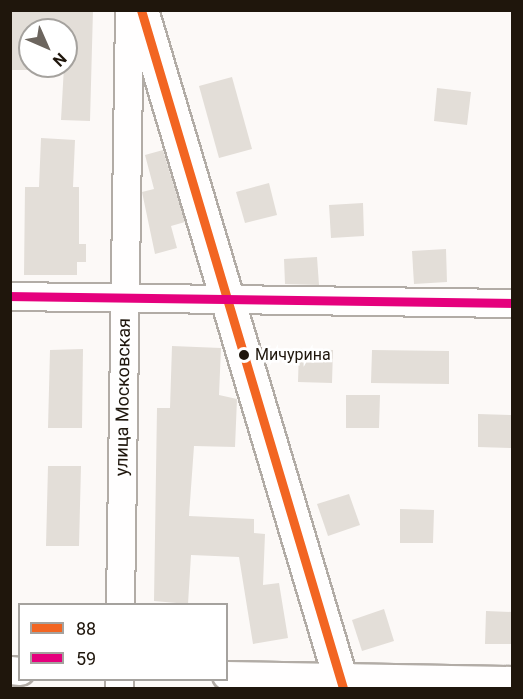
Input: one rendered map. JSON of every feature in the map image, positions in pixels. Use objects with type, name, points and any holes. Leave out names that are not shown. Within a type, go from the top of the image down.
[{"type":"main road","points":[[141,10],[231,303],[341,683]]},
{"type":"street","name":"улица Московская","points":[[120,603],[129,10]]},
{"type":"street","points":[[10,296],[125,297],[231,303],[513,303]]},
{"type":"street","points":[[228,675],[341,683],[513,680]]},
{"type":"building","points":[[10,10],[93,10],[90,121],[61,120],[63,78],[78,78],[78,18],[18,18],[18,70],[10,70]]},
{"type":"building","points":[[232,77],[252,149],[219,158],[199,86]]},
{"type":"building","points":[[437,88],[471,92],[467,125],[434,121]]},
{"type":"building","points":[[41,138],[75,140],[73,187],[79,187],[79,244],[86,244],[86,262],[77,262],[77,275],[24,275],[25,187],[39,187]]},
{"type":"building","points":[[163,150],[185,222],[171,226],[177,248],[155,254],[142,192],[154,189],[145,155]]},
{"type":"building","points":[[269,183],[277,215],[245,223],[236,192]]},
{"type":"building","points":[[363,203],[364,236],[331,238],[329,205]]},
{"type":"building","points":[[446,249],[447,282],[414,284],[412,251]]},
{"type":"building","points":[[317,257],[319,285],[285,284],[284,259]]},
{"type":"building","points":[[172,346],[221,348],[219,395],[237,399],[235,447],[194,446],[189,516],[254,519],[254,533],[265,534],[263,585],[279,583],[288,638],[253,644],[239,557],[191,555],[188,603],[154,601],[157,408],[170,408]]},
{"type":"building","points":[[83,349],[82,428],[48,428],[50,350]]},
{"type":"building","points":[[299,349],[333,350],[332,383],[298,382]]},
{"type":"building","points":[[372,350],[449,351],[449,384],[371,383]]},
{"type":"building","points":[[346,395],[380,395],[379,428],[346,428]]},
{"type":"building","points":[[478,414],[512,415],[511,448],[478,447]]},
{"type":"building","points":[[48,466],[81,466],[79,546],[46,546]]},
{"type":"building","points":[[349,494],[360,525],[328,536],[317,504]]},
{"type":"building","points":[[400,509],[434,510],[433,543],[400,543]]},
{"type":"building","points":[[384,609],[394,641],[362,651],[352,620]]},
{"type":"building","points":[[486,611],[513,612],[513,644],[485,644]]},
{"type":"transit line","name":"88","points":[[141,10],[343,688]]},
{"type":"transit line","name":"59","points":[[10,296],[512,303]]},
{"type":"place","name":"Мичурина","points":[[244,355]]}]
